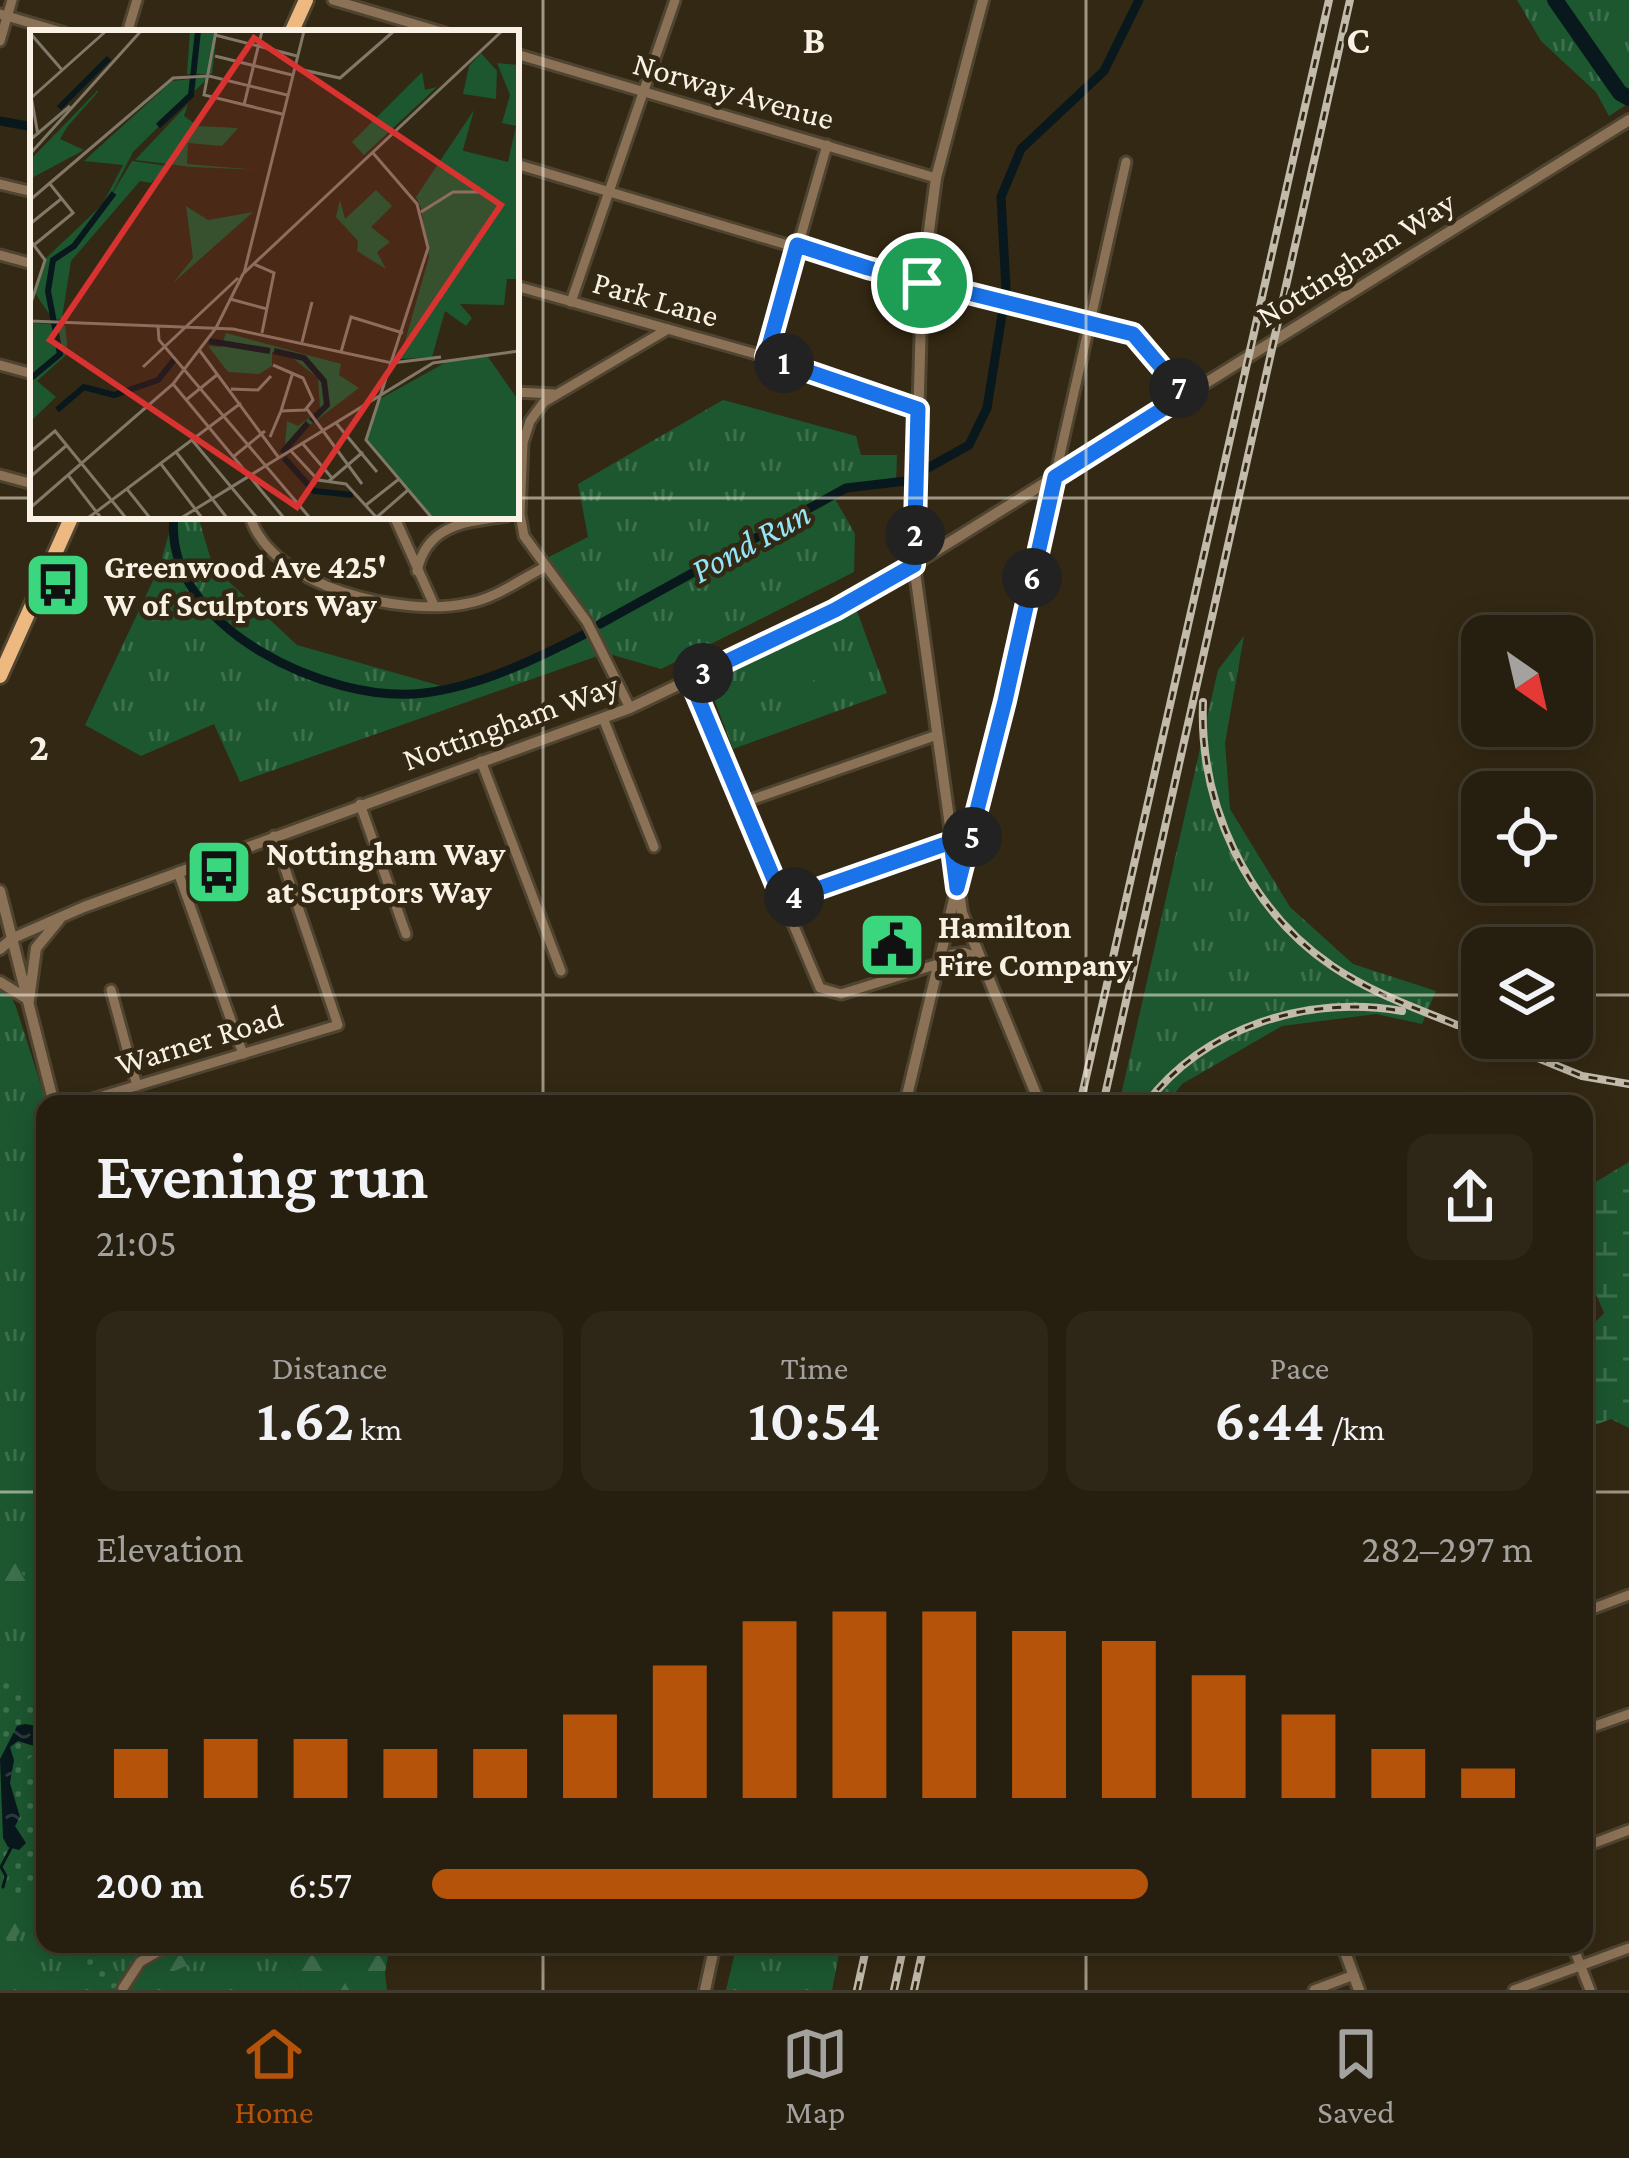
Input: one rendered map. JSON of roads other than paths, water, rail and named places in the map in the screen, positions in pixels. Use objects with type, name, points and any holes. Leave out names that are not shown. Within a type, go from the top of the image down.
[{"type":"main road","points":[[292,30],[306,0]]},
{"type":"main road","points":[[0,676],[71,519]]},
{"type":"street","points":[[0,41],[12,0]]},
{"type":"street","points":[[129,30],[137,0]]},
{"type":"street","points":[[333,0],[434,30]]},
{"type":"street","points":[[571,302],[675,0]]},
{"type":"street","points":[[982,0],[936,178],[922,283],[914,565],[962,913],[1036,1095]]},
{"type":"street","points":[[4,15],[55,30]]},
{"type":"street","name":"Norway Avenue","points":[[519,55],[936,178]]},
{"type":"street","name":"Nottingham Way","points":[[0,949],[13,938],[61,917],[178,872],[630,708],[835,610],[1624,123]]},
{"type":"street","points":[[766,357],[827,145]]},
{"type":"street","points":[[907,1095],[1005,701],[1126,162]]},
{"type":"street","points":[[519,165],[922,283],[1142,340],[1185,395]]},
{"type":"street","points":[[0,184],[30,191]]},
{"type":"street","points":[[0,255],[30,263]]},
{"type":"street","name":"Park Lane","points":[[519,287],[766,357],[918,409]]},
{"type":"street","points":[[519,502],[525,431],[537,410],[554,394],[668,329]]},
{"type":"street","points":[[0,365],[30,373]]},
{"type":"street","points":[[519,392],[554,394]]},
{"type":"street","points":[[0,475],[30,483]]},
{"type":"street","points":[[519,518],[524,536],[587,622],[630,708]]},
{"type":"street","points":[[251,519],[272,550],[317,583],[370,600],[457,605],[482,599],[545,567]]},
{"type":"street","points":[[395,519],[434,604]]},
{"type":"street","points":[[417,571],[430,541],[447,527],[491,519]]},
{"type":"street","points":[[690,679],[815,982],[826,992],[841,994],[936,970],[951,956],[964,953],[982,960]]},
{"type":"street","points":[[603,718],[654,847]]},
{"type":"street","points":[[742,803],[937,735]]},
{"type":"street","points":[[481,761],[561,971]]},
{"type":"street","points":[[360,804],[406,934]]},
{"type":"street","name":"Warner Road","points":[[106,1095],[338,1025],[274,836]]},
{"type":"street","points":[[783,901],[951,842]]},
{"type":"street","points":[[178,872],[243,1054]]},
{"type":"street","points":[[0,891],[51,1095]]},
{"type":"street","points":[[29,1000],[36,948],[61,917]]},
{"type":"street","points":[[0,982],[29,1000]]},
{"type":"street","points":[[111,990],[136,1086]]},
{"type":"street","points":[[1593,1609],[1629,1595]]},
{"type":"street","points":[[1593,1727],[1629,1714]]},
{"type":"street","points":[[1593,1844],[1629,1830]]},
{"type":"street","points":[[1514,1990],[1629,1948]]},
{"type":"street","points":[[123,1988],[140,1962],[156,1953]]},
{"type":"street","points":[[704,1990],[713,1953]]},
{"type":"street","points":[[1345,1953],[1359,1990]]},
{"type":"street","points":[[1576,1953],[1590,1990]]},
{"type":"street","points":[[1314,1990],[1354,1975]]},
{"type":"water","points":[[17,1726],[36,1726],[34,1746],[18,1741],[10,1747],[14,1760],[10,1783],[20,1817],[15,1826],[26,1843],[19,1850],[8,1847],[3,1838],[0,1759]]},
{"type":"waterway","name":"Pond Run","points":[[1006,289],[1001,197],[1021,149],[1104,71],[1139,0]]},
{"type":"waterway","points":[[1555,0],[1620,93],[1629,98]]},
{"type":"waterway","name":"Pond Run","points":[[0,121],[30,126]]},
{"type":"waterway","name":"Pond Run","points":[[926,469],[969,445],[987,408],[1002,315]]},
{"type":"waterway","name":"Pond Run","points":[[600,624],[846,488],[906,481]]},
{"type":"waterway","name":"Pond Run","points":[[174,519],[177,556],[195,592],[223,624],[259,651],[300,672],[344,686],[386,693],[445,689],[508,670],[587,633]]},
{"type":"waterway","points":[[3,1887],[6,1876],[1,1867],[11,1848]]},
{"type":"railway","points":[[1082,1095],[1329,0]]},
{"type":"railway","points":[[1105,1095],[1350,0]]},
{"type":"railway","points":[[1203,702],[1204,740],[1220,815],[1234,850],[1275,915],[1332,966],[1393,999],[1457,1025]]},
{"type":"railway","points":[[1154,1095],[1198,1054],[1261,1022],[1331,1008],[1402,1011]]},
{"type":"railway","points":[[1540,1059],[1582,1076],[1629,1084]]},
{"type":"railway","points":[[857,1990],[865,1953]]},
{"type":"railway","points":[[894,1990],[902,1953]]},
{"type":"railway","points":[[914,1990],[922,1953]]},
{"type":"place","name":"Greenwood Ave 425' W of Sculptors Way","points":[[58,585]]},
{"type":"place","name":"Nottingham Way at Scuptors Way","points":[[219,872]]},
{"type":"place","name":"Hamilton Fire Company","points":[[892,945]]}]
